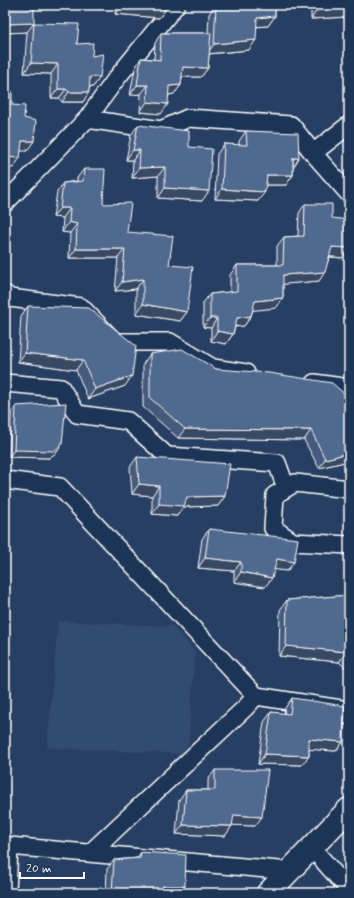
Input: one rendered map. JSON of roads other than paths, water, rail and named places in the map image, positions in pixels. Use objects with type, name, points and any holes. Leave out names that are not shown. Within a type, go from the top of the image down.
[{"type":"street","points":[[5,203],[87,120],[116,80],[176,5]]},
{"type":"street","points":[[87,120],[162,130],[188,118],[291,125],[349,194]]},
{"type":"street","points":[[313,153],[349,125]]},
{"type":"street","points":[[7,298],[81,307],[116,342],[170,342],[213,368],[258,375]]},
{"type":"street","points":[[296,380],[349,388]]},
{"type":"street","points":[[5,383],[61,388],[78,414],[128,421],[167,456],[277,463],[286,488]]},
{"type":"street","points":[[5,480],[60,487],[256,696],[341,709],[349,716]]},
{"type":"street","points":[[349,489],[295,483],[275,495],[273,528],[293,542],[349,545]]},
{"type":"street","points":[[90,853],[256,696]]},
{"type":"street","points":[[268,893],[349,809]]},
{"type":"street","points":[[7,893],[7,846],[290,871]]},
{"type":"street","points":[[312,848],[349,890]]}]
